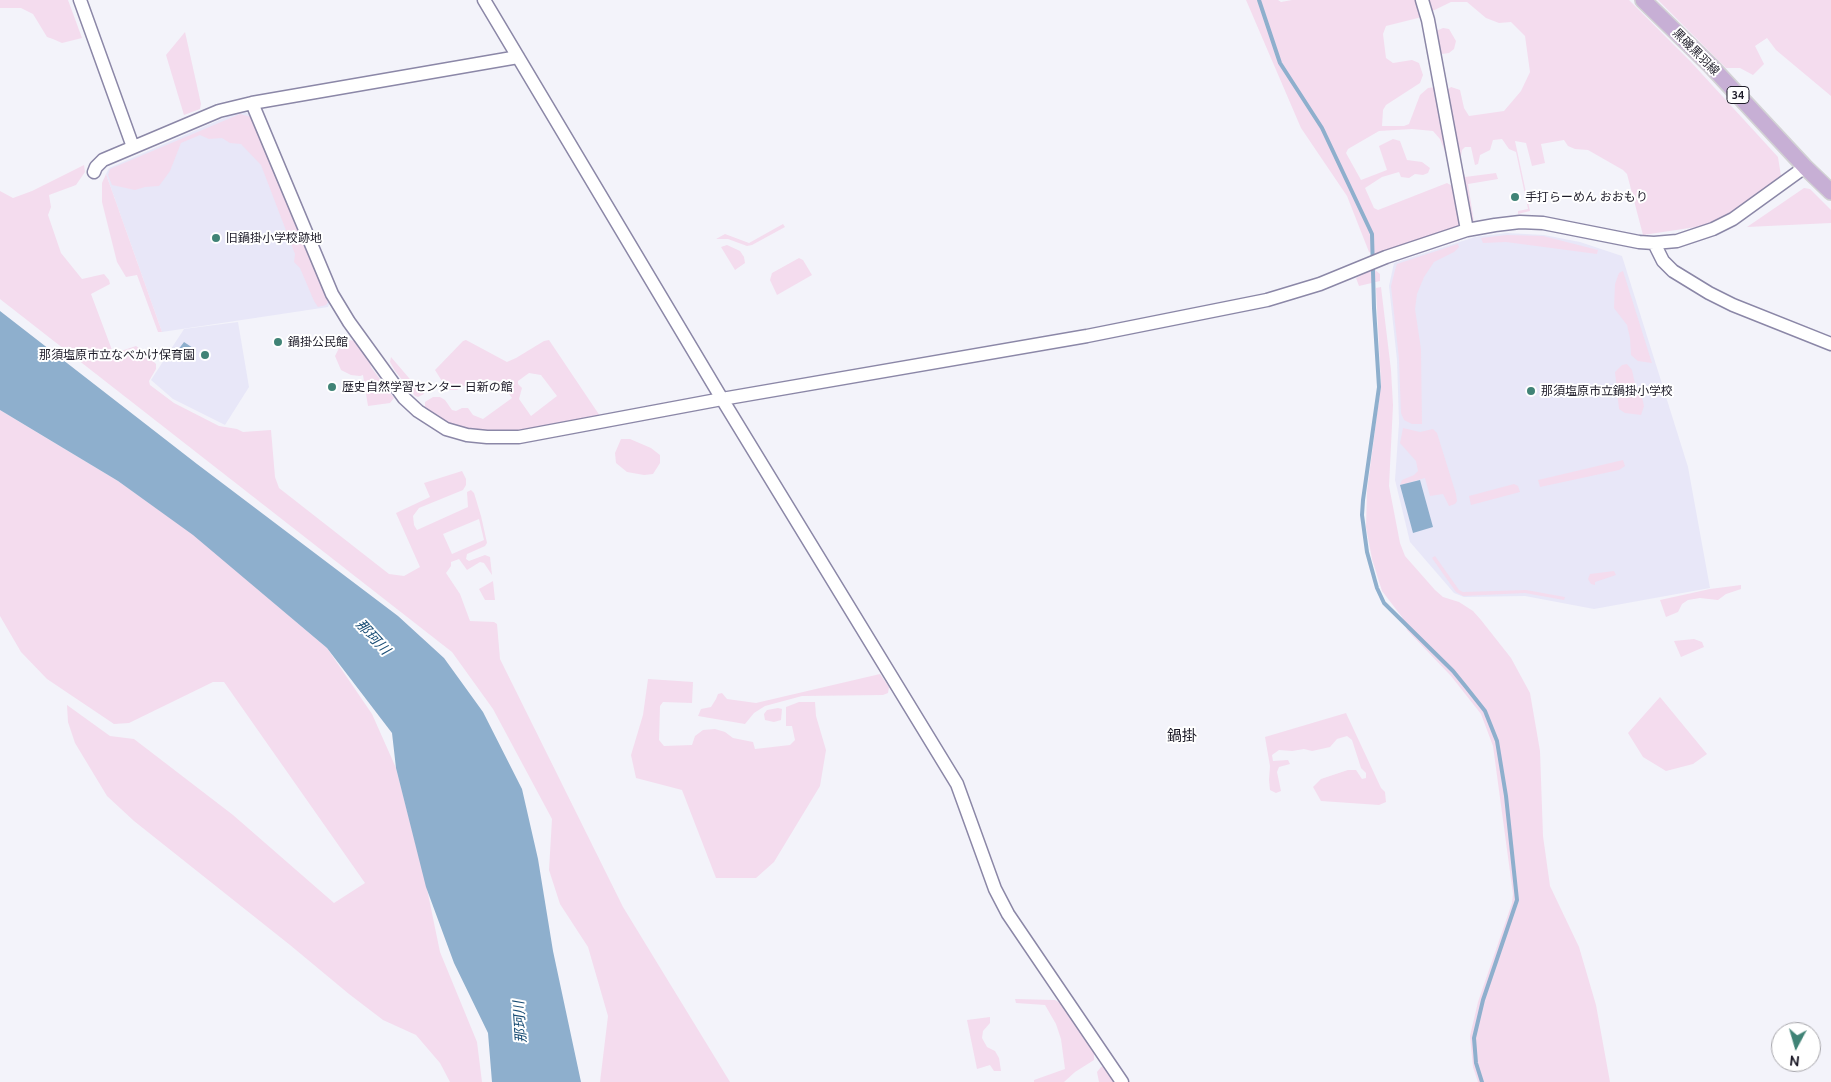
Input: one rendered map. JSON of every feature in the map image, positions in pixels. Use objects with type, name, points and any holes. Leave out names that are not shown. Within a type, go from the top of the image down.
[{"type":"main road","name":"黒磯黒羽線","points":[[1643,0],[1711,66],[1805,167],[1831,192]]},
{"type":"street","points":[[80,0],[133,147]]},
{"type":"street","points":[[484,0],[722,399],[957,784],[995,889],[1008,914],[1122,1082]]},
{"type":"street","points":[[1422,0],[1428,20],[1467,230]]},
{"type":"street","points":[[94,172],[103,160],[219,111],[252,103],[518,57]]},
{"type":"street","points":[[252,103],[332,294],[349,322],[404,398],[418,411],[446,429],[467,435],[487,437],[519,437],[722,399],[1087,336],[1267,300],[1320,284],[1386,257],[1467,230],[1520,222],[1543,223],[1580,229],[1620,240],[1654,243],[1677,241],[1713,229],[1733,219],[1805,167]]},
{"type":"street","points":[[1654,243],[1663,261],[1673,271],[1709,293],[1732,305],[1831,344]]},
{"type":"shaded area","points":[[0,0],[68,0],[82,38],[62,43],[47,37],[33,14],[21,8],[0,8]]},
{"type":"shaded area","points":[[1246,0],[1278,0],[1281,2],[1292,0],[1629,0],[1691,62],[1778,157],[1781,176],[1772,185],[1727,217],[1703,226],[1643,235],[1627,174],[1623,170],[1588,150],[1575,149],[1568,146],[1564,140],[1541,144],[1545,163],[1532,166],[1526,143],[1515,141],[1530,211],[1518,214],[1518,211],[1528,209],[1516,152],[1509,149],[1502,139],[1493,140],[1490,150],[1480,155],[1478,164],[1475,165],[1471,147],[1465,147],[1459,157],[1447,90],[1451,87],[1460,90],[1464,108],[1469,116],[1504,111],[1521,91],[1530,72],[1525,36],[1511,22],[1499,23],[1486,18],[1467,2],[1451,2],[1418,18],[1386,26],[1383,34],[1386,58],[1393,63],[1412,60],[1419,63],[1423,75],[1420,83],[1386,105],[1383,110],[1382,126],[1404,126],[1409,124],[1420,95],[1428,88],[1435,87],[1448,154],[1446,154],[1440,139],[1433,131],[1412,129],[1379,131],[1348,149],[1346,153],[1361,180],[1387,170],[1379,146],[1393,139],[1400,141],[1407,160],[1422,162],[1430,168],[1428,173],[1423,175],[1415,174],[1409,178],[1401,177],[1399,172],[1382,177],[1365,188],[1374,208],[1378,210],[1447,183],[1456,188],[1463,225],[1377,256],[1369,252],[1347,196],[1301,128]]},
{"type":"shaded area","points":[[1658,0],[1831,0],[1831,96],[1776,50],[1767,38],[1755,46],[1764,64],[1753,75],[1740,68],[1726,68]]},
{"type":"shaded area","points":[[1443,28],[1449,29],[1456,41],[1454,49],[1449,53],[1442,54],[1438,51],[1434,32]]},
{"type":"shaded area","points":[[185,32],[201,104],[200,109],[184,115],[166,55]]},
{"type":"shaded area","name":"旧鍋掛小学校跡地","points":[[240,111],[253,115],[330,302],[328,307],[162,332],[106,174],[109,168]]},
{"type":"shaded area","points":[[240,114],[251,117],[328,302],[326,305],[318,307],[314,301],[300,268],[294,262],[295,254],[261,165],[241,144],[230,143],[222,138],[209,139],[200,135],[181,143],[170,171],[159,186],[135,190],[112,185],[108,175],[110,169]]},
{"type":"shaded area","points":[[1461,162],[1465,177],[1496,173],[1498,179],[1468,184],[1474,222],[1469,219],[1459,163]]},
{"type":"shaded area","points":[[84,165],[85,172],[76,185],[49,195],[51,207],[48,215],[61,253],[82,279],[104,274],[109,280],[110,284],[91,294],[112,350],[118,352],[136,346],[142,350],[156,364],[156,369],[149,381],[150,385],[174,403],[219,426],[243,432],[271,430],[275,477],[279,488],[389,574],[404,576],[420,567],[396,513],[430,497],[424,483],[462,471],[466,479],[466,485],[463,490],[419,508],[413,516],[414,525],[417,530],[468,507],[467,492],[471,490],[474,493],[487,543],[485,546],[467,554],[466,559],[469,561],[485,555],[490,557],[492,575],[484,563],[480,562],[467,570],[459,559],[451,562],[451,566],[446,573],[460,594],[470,621],[494,622],[497,624],[500,659],[623,907],[730,1082],[600,1082],[608,1016],[588,947],[560,904],[549,870],[552,819],[493,709],[452,652],[0,299],[0,191],[13,198],[32,191]],"holes":[[[479,519],[484,540],[452,554],[443,534]]]},
{"type":"shaded area","points":[[106,174],[162,332],[158,332],[137,275],[126,277],[117,262],[102,202],[102,183]]},
{"type":"shaded area","points":[[1804,188],[1810,189],[1831,210],[1831,223],[1747,227]]},
{"type":"shaded area","points":[[783,224],[785,227],[752,245],[747,246],[728,239],[716,239],[725,234],[749,243]]},
{"type":"shaded area","name":"那須塩原市立鍋掛小学校","points":[[1507,233],[1544,235],[1580,242],[1622,256],[1688,467],[1710,588],[1594,609],[1525,596],[1464,597],[1454,593],[1410,542],[1395,480],[1399,423],[1397,360],[1389,286],[1394,263],[1475,237]]},
{"type":"shaded area","points":[[1507,235],[1543,236],[1598,250],[1597,254],[1506,242],[1483,243],[1481,238]]},
{"type":"shaded area","points":[[1458,244],[1459,247],[1454,252],[1434,262],[1424,277],[1417,294],[1415,309],[1421,349],[1422,424],[1412,424],[1404,420],[1401,413],[1399,359],[1391,286],[1395,270],[1397,264]]},
{"type":"shaded area","points":[[727,245],[740,251],[744,257],[745,263],[735,270],[721,247]]},
{"type":"shaded area","points":[[799,258],[803,260],[812,275],[777,295],[770,280],[772,273]]},
{"type":"shaded area","points":[[1374,269],[1380,274],[1380,281],[1359,286],[1356,278]]},
{"type":"shaded area","points":[[1623,271],[1652,363],[1638,361],[1631,355],[1627,325],[1614,308],[1615,284],[1619,273]]},
{"type":"shaded area","points":[[1381,287],[1391,370],[1393,405],[1389,486],[1400,543],[1405,556],[1435,590],[1443,597],[1459,602],[1473,611],[1481,620],[1511,658],[1530,693],[1540,751],[1543,836],[1550,886],[1579,947],[1596,1005],[1610,1082],[1478,1082],[1473,1067],[1470,1036],[1478,1002],[1512,903],[1513,894],[1493,746],[1481,714],[1451,676],[1407,630],[1402,617],[1382,591],[1372,559],[1366,527],[1367,491],[1381,384],[1376,288]]},
{"type":"shaded area","name":"那須塩原市立なべかけ保育園","points":[[238,322],[249,387],[225,425],[173,399],[151,380],[184,329]]},
{"type":"shaded area","points":[[349,340],[356,341],[369,357],[371,367],[394,398],[390,403],[368,406],[363,375],[351,375],[341,370],[335,356],[340,346]]},
{"type":"shaded area","points":[[466,340],[507,362],[549,340],[600,416],[516,434],[469,429],[446,423],[425,408],[425,402],[433,397],[440,397],[445,400],[452,410],[468,408],[473,415],[483,419],[512,398],[502,384],[491,380],[476,381],[457,390],[448,390],[435,370]],"holes":[[[529,373],[541,375],[557,396],[531,416],[519,399],[522,388],[518,381]]]},
{"type":"shaded area","points":[[391,357],[424,394],[418,397],[415,396],[395,371],[390,362]]},
{"type":"shaded area","points":[[1627,364],[1632,370],[1635,384],[1641,393],[1644,406],[1641,415],[1625,413],[1619,409],[1615,372],[1622,365]]},
{"type":"shaded area","points":[[0,410],[118,481],[193,534],[327,648],[372,714],[396,768],[426,884],[440,952],[477,1042],[482,1082],[450,1082],[440,1063],[416,1035],[383,1020],[349,994],[134,821],[107,796],[75,743],[68,722],[67,705],[110,736],[134,739],[233,815],[334,903],[365,883],[224,682],[213,682],[129,723],[114,724],[47,679],[21,652],[0,616]]},
{"type":"shaded area","points":[[1403,428],[1420,432],[1433,429],[1437,433],[1456,494],[1457,501],[1455,504],[1449,506],[1443,494],[1430,496],[1425,478],[1400,485],[1402,480],[1414,475],[1418,471],[1416,461],[1400,443]]},
{"type":"shaded area","points":[[621,439],[630,439],[651,448],[660,455],[660,463],[653,474],[644,475],[627,472],[616,463],[615,453]]},
{"type":"shaded area","points":[[1623,460],[1625,466],[1619,470],[1540,487],[1538,480]]},
{"type":"shaded area","points":[[1514,484],[1518,486],[1520,492],[1471,505],[1469,496]]},
{"type":"shaded area","points":[[1435,556],[1459,590],[1463,592],[1526,590],[1565,597],[1564,600],[1525,593],[1463,596],[1456,592],[1432,558]]},
{"type":"shaded area","points":[[1614,571],[1616,575],[1595,582],[1595,585],[1591,584],[1588,579],[1590,574]]},
{"type":"shaded area","points":[[493,581],[495,600],[485,600],[479,589]]},
{"type":"shaded area","points":[[1741,585],[1741,589],[1726,594],[1718,600],[1700,598],[1688,600],[1682,604],[1678,612],[1666,617],[1660,600],[1710,589]]},
{"type":"shaded area","points":[[1694,639],[1702,642],[1704,647],[1681,657],[1674,641]]},
{"type":"shaded area","points":[[880,674],[889,687],[888,693],[883,695],[802,696],[765,706],[754,713],[745,724],[698,716],[701,709],[711,707],[718,694],[722,693],[727,699],[756,703]]},
{"type":"shaded area","points":[[648,679],[693,682],[692,703],[663,702],[660,706],[659,740],[664,746],[692,745],[695,736],[703,730],[715,729],[725,732],[733,738],[753,742],[755,749],[790,745],[795,740],[792,726],[786,726],[786,707],[799,702],[815,702],[816,716],[826,750],[820,786],[774,862],[756,878],[716,878],[682,790],[636,778],[631,755],[643,715]]},
{"type":"shaded area","points":[[1660,697],[1707,754],[1693,764],[1666,771],[1643,757],[1628,733]]},
{"type":"shaded area","points":[[782,709],[781,720],[774,722],[765,720],[764,714],[767,710]]},
{"type":"shaded area","points":[[1346,713],[1381,788],[1385,792],[1386,802],[1379,805],[1321,801],[1313,787],[1321,779],[1348,770],[1356,770],[1362,779],[1366,778],[1366,773],[1361,768],[1352,740],[1347,736],[1337,739],[1330,747],[1312,751],[1304,749],[1292,751],[1279,750],[1272,755],[1273,761],[1288,760],[1290,764],[1279,767],[1277,772],[1281,791],[1276,793],[1270,790],[1270,766],[1265,737]]},
{"type":"shaded area","points":[[1015,999],[1055,1000],[1060,1003],[1094,1051],[1094,1060],[1075,1072],[1064,1082],[1034,1082],[1034,1080],[1065,1069],[1061,1039],[1056,1024],[1045,1005],[1016,1003]]},
{"type":"shaded area","points":[[990,1017],[990,1023],[983,1031],[982,1038],[987,1047],[995,1051],[999,1058],[1001,1071],[994,1071],[990,1065],[977,1069],[967,1020]]},
{"type":"shaded area","points":[[1106,1065],[1119,1082],[1099,1082],[1097,1072]]},
{"type":"water","name":"那珂川","points":[[0,311],[197,464],[398,616],[444,658],[483,712],[522,789],[538,859],[553,951],[581,1082],[492,1082],[488,1033],[454,963],[426,887],[396,768],[392,733],[327,648],[193,535],[118,481],[0,410]]},
{"type":"water","points":[[184,342],[193,348],[184,360],[175,354]]},
{"type":"water","points":[[1420,480],[1433,527],[1413,533],[1400,485]]},
{"type":"waterway","points":[[1259,0],[1280,63],[1322,128],[1372,234],[1379,387],[1362,515],[1367,552],[1377,588],[1384,603],[1453,671],[1485,711],[1497,741],[1506,796],[1517,900],[1483,1000],[1474,1038],[1476,1063],[1482,1082]]},
{"type":"place","name":"手打らーめん おおもり","points":[[1515,197]]},
{"type":"place","name":"旧鍋掛小学校跡地","points":[[216,238]]},
{"type":"place","name":"鍋掛公民館","points":[[278,342]]},
{"type":"place","name":"那須塩原市立なべかけ保育園","points":[[205,355]]},
{"type":"place","name":"歴史自然学習センター 日新の館","points":[[332,387]]},
{"type":"place","name":"那須塩原市立鍋掛小学校","points":[[1531,391]]},
{"type":"district","name":"鍋掛","points":[[1182,736]]}]
